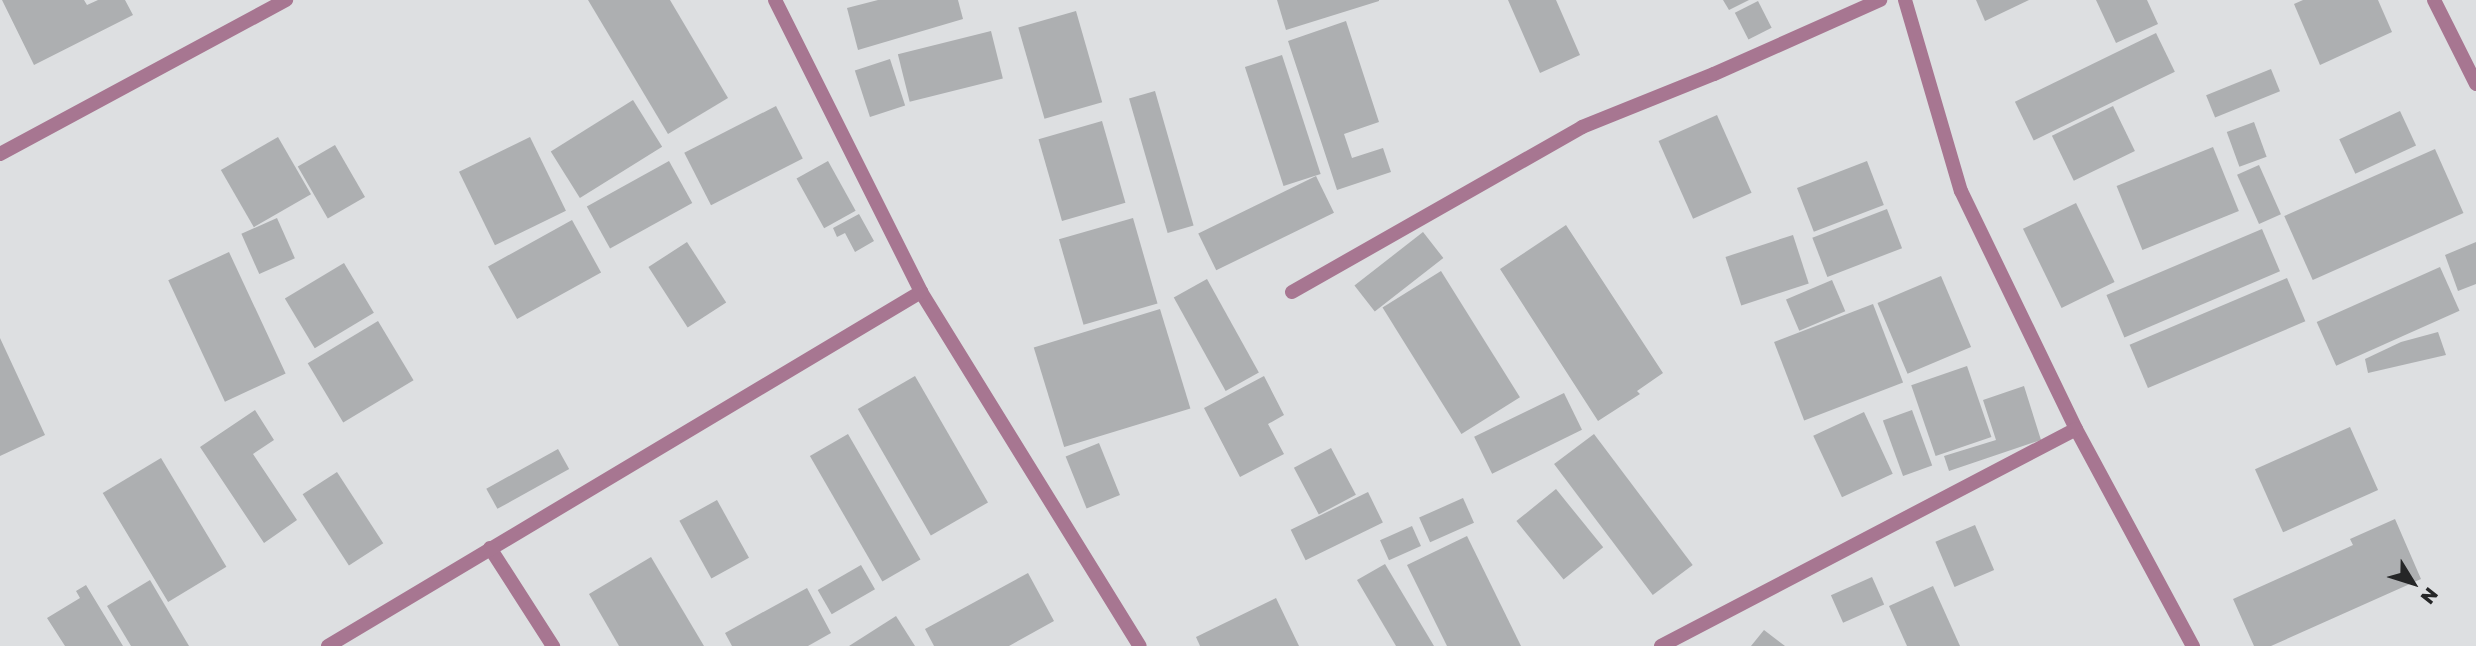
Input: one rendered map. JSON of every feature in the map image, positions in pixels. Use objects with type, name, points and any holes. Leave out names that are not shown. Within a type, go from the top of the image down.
[{"type":"street","points":[[0,154],[286,0]]},
{"type":"street","points":[[775,0],[921,292],[1140,646]]},
{"type":"street","points":[[1292,292],[1582,127],[1714,74],[1880,0]]},
{"type":"street","points":[[1905,0],[1961,191],[2076,429],[2193,646]]},
{"type":"street","points":[[2434,0],[2476,84]]},
{"type":"street","points":[[328,646],[921,292]]},
{"type":"street","points":[[1661,646],[2076,429]]},
{"type":"street","points":[[490,548],[553,646]]},
{"type":"building","points":[[2,0],[84,0],[87,5],[98,0],[125,0],[133,15],[34,65]]},
{"type":"building","points":[[588,0],[670,0],[728,98],[668,134]]},
{"type":"building","points":[[878,0],[958,0],[963,19],[858,50],[847,8]]},
{"type":"building","points":[[1277,0],[1379,0],[1379,1],[1286,30]]},
{"type":"building","points":[[1508,0],[1556,0],[1580,55],[1540,73]]},
{"type":"building","points":[[1723,0],[1749,0],[1729,10]]},
{"type":"building","points":[[1976,0],[2029,0],[1985,21]]},
{"type":"building","points":[[2096,0],[2147,0],[2158,24],[2116,43]]},
{"type":"building","points":[[2303,0],[2378,0],[2392,32],[2320,65],[2294,4]]},
{"type":"building","points":[[1758,1],[1772,28],[1748,40],[1735,13]]},
{"type":"building","points":[[1076,11],[1102,102],[1045,119],[1018,28]]},
{"type":"building","points":[[1346,21],[1379,122],[1344,134],[1352,158],[1383,148],[1391,172],[1337,190],[1288,41]]},
{"type":"building","points":[[991,31],[1003,79],[910,102],[898,54]]},
{"type":"building","points":[[2156,33],[2175,72],[2034,140],[2015,102]]},
{"type":"building","points":[[1282,55],[1321,174],[1284,186],[1245,67]]},
{"type":"building","points":[[890,59],[905,106],[870,117],[855,70]]},
{"type":"building","points":[[2271,69],[2280,91],[2215,117],[2206,95]]},
{"type":"building","points":[[1155,91],[1194,226],[1168,233],[1129,98]]},
{"type":"building","points":[[633,100],[662,147],[580,198],[551,151]]},
{"type":"building","points":[[776,106],[803,159],[711,205],[684,153]]},
{"type":"building","points":[[2113,106],[2135,151],[2074,181],[2052,136]]},
{"type":"building","points":[[2400,111],[2416,145],[2355,174],[2339,139]]},
{"type":"building","points":[[1717,115],[1752,193],[1693,219],[1659,141]]},
{"type":"building","points":[[1102,121],[1125,203],[1062,221],[1039,139]]},
{"type":"building","points":[[2254,122],[2267,157],[2239,167],[2227,132]]},
{"type":"building","points":[[278,137],[311,194],[254,227],[221,170]]},
{"type":"building","points":[[530,137],[566,211],[495,245],[459,172]]},
{"type":"building","points":[[335,145],[365,197],[328,218],[298,166]]},
{"type":"building","points":[[2213,147],[2239,211],[2142,250],[2117,186]]},
{"type":"building","points":[[2435,149],[2463,213],[2313,280],[2284,216]]},
{"type":"building","points":[[669,161],[692,203],[610,249],[587,207]]},
{"type":"building","points":[[828,161],[856,211],[824,228],[797,178]]},
{"type":"building","points":[[1867,161],[1884,205],[1814,232],[1797,188]]},
{"type":"building","points":[[2259,165],[2281,214],[2259,224],[2237,175]]},
{"type":"building","points":[[1316,176],[1334,213],[1216,270],[1198,233]]},
{"type":"building","points":[[2076,203],[2115,282],[2062,308],[2023,229]]},
{"type":"building","points":[[1887,209],[1902,248],[1827,277],[1812,238]]},
{"type":"building","points":[[859,214],[874,241],[855,252],[845,233],[837,237],[833,228]]},
{"type":"building","points":[[277,218],[295,258],[259,274],[241,234]]},
{"type":"building","points":[[1133,218],[1158,304],[1084,325],[1059,239]]},
{"type":"building","points":[[572,220],[601,272],[517,319],[488,267]]},
{"type":"building","points":[[1566,225],[1663,373],[1637,391],[1640,394],[1598,421],[1500,269]]},
{"type":"building","points":[[2262,229],[2280,271],[2124,337],[2106,295]]},
{"type":"building","points":[[1423,232],[1443,258],[1375,312],[1354,286]]},
{"type":"building","points":[[1793,235],[1809,284],[1741,305],[1725,257]]},
{"type":"building","points":[[687,242],[726,302],[688,327],[648,267]]},
{"type":"building","points":[[2476,242],[2476,284],[2458,291],[2445,255]]},
{"type":"building","points":[[229,252],[286,373],[225,402],[168,280]]},
{"type":"building","points":[[344,263],[374,313],[315,348],[285,299]]},
{"type":"building","points":[[2440,267],[2460,311],[2336,366],[2317,322]]},
{"type":"building","points":[[1441,271],[1520,397],[1461,434],[1382,308]]},
{"type":"building","points":[[1941,276],[1971,347],[1908,374],[1877,303]]},
{"type":"building","points":[[2287,278],[2305,321],[2148,388],[2130,345]]},
{"type":"building","points":[[1207,279],[1259,373],[1226,391],[1174,297]]},
{"type":"building","points":[[1832,280],[1845,311],[1799,331],[1786,300]]},
{"type":"building","points":[[1873,304],[1903,382],[1804,420],[1774,342]]},
{"type":"building","points":[[1160,309],[1190,408],[1064,447],[1034,348]]},
{"type":"building","points":[[378,321],[414,380],[343,422],[308,363]]},
{"type":"building","points":[[2438,332],[2446,355],[2368,373],[2365,359],[2401,342]]},
{"type":"building","points":[[0,338],[45,435],[0,456]]},
{"type":"building","points":[[1967,366],[1991,437],[1936,456],[1911,385]]},
{"type":"building","points":[[915,376],[988,502],[931,535],[858,409]]},
{"type":"building","points":[[1264,376],[1284,415],[1268,424],[1284,454],[1240,477],[1204,408]]},
{"type":"building","points":[[2024,386],[2041,440],[1949,471],[1944,456],[1996,440],[1983,400]]},
{"type":"building","points":[[1564,393],[1582,430],[1492,474],[1474,437]]},
{"type":"building","points":[[255,410],[274,440],[253,454],[297,520],[264,543],[200,447]]},
{"type":"building","points":[[1912,410],[1932,465],[1903,476],[1883,421]]},
{"type":"building","points":[[1864,412],[1893,474],[1842,497],[1813,436]]},
{"type":"building","points":[[2350,427],[2378,490],[2283,532],[2255,469]]},
{"type":"building","points":[[848,434],[920,560],[882,582],[810,456]]},
{"type":"building","points":[[1594,434],[1693,565],[1653,595],[1554,464]]},
{"type":"building","points":[[1099,443],[1120,495],[1087,508],[1066,456]]},
{"type":"building","points":[[1331,448],[1356,495],[1319,515],[1294,468]]},
{"type":"building","points":[[558,449],[569,469],[497,509],[486,489]]},
{"type":"building","points":[[161,458],[226,567],[168,602],[103,493]]},
{"type":"building","points":[[337,472],[383,543],[349,566],[303,494]]},
{"type":"building","points":[[1556,489],[1603,547],[1564,579],[1516,521]]},
{"type":"building","points":[[1368,492],[1383,523],[1306,560],[1291,530]]},
{"type":"building","points":[[1463,498],[1474,523],[1430,542],[1419,518]]},
{"type":"building","points":[[717,500],[749,558],[711,579],[679,521]]},
{"type":"building","points":[[2395,519],[2421,579],[2271,646],[2254,646],[2233,599],[2353,545],[2350,539]]},
{"type":"building","points":[[1975,525],[1994,570],[1955,587],[1935,542]]},
{"type":"building","points":[[1412,526],[1421,546],[1389,560],[1380,540]]},
{"type":"building","points":[[1467,536],[1521,646],[1447,646],[1407,565]]},
{"type":"building","points":[[651,557],[704,646],[619,646],[589,594]]},
{"type":"building","points":[[1385,564],[1434,646],[1396,646],[1357,580]]},
{"type":"building","points":[[861,565],[875,589],[832,614],[818,590]]},
{"type":"building","points":[[1028,573],[1054,621],[1009,646],[934,646],[925,629]]},
{"type":"building","points":[[1872,577],[1884,604],[1843,623],[1831,595]]},
{"type":"building","points":[[150,580],[189,646],[131,646],[107,606]]},
{"type":"building","points":[[86,585],[123,646],[65,646],[47,618],[80,598],[76,591]]},
{"type":"building","points":[[1933,586],[1960,646],[1907,646],[1889,606]]},
{"type":"building","points":[[807,588],[831,633],[808,646],[732,646],[725,633]]},
{"type":"building","points":[[1276,598],[1299,646],[1200,646],[1196,637]]},
{"type":"building","points":[[896,616],[915,646],[849,646]]},
{"type":"building","points":[[1764,630],[1785,646],[1751,646]]}]
